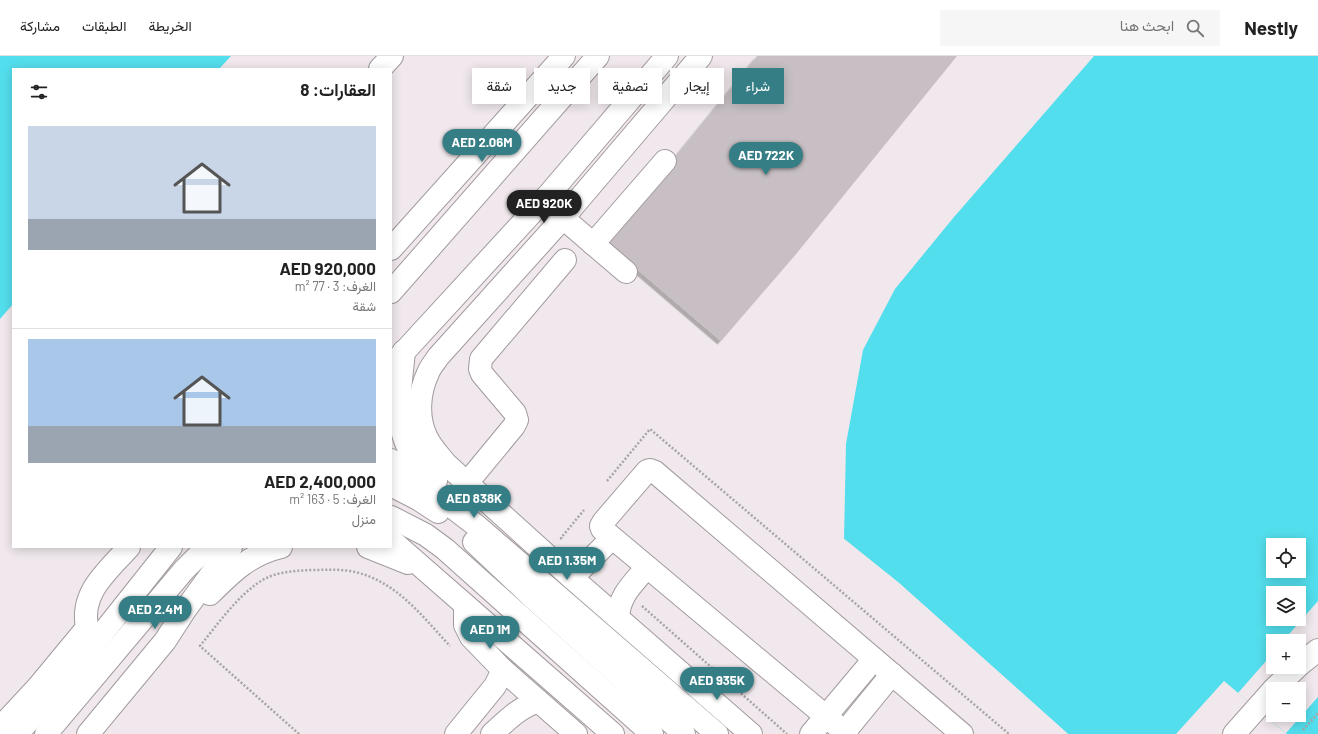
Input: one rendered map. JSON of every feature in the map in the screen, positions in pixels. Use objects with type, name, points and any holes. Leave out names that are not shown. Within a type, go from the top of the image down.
[{"type":"street","points":[[381,68],[392,56]]},
{"type":"street","points":[[392,248],[564,56]]},
{"type":"street","points":[[392,291],[598,56]]},
{"type":"street","points":[[478,527],[471,512],[466,506],[426,471],[413,456],[407,444],[402,431],[399,415],[398,358],[550,193],[667,56]]},
{"type":"street","points":[[701,56],[563,218],[438,357],[428,372],[422,389],[420,406],[422,424],[426,436],[433,449],[446,464],[572,578],[743,727]]},
{"type":"street","points":[[593,244],[665,161]]},
{"type":"street","points":[[563,218],[626,272]]},
{"type":"street","points":[[467,483],[514,426],[517,420],[515,413],[482,374],[480,369],[481,359],[565,260]]},
{"type":"street","points":[[392,461],[478,527],[716,734]]},
{"type":"street","points":[[892,674],[845,733],[612,538],[602,529],[602,524],[645,473],[653,470],[892,674],[962,734]]},
{"type":"street","points":[[392,486],[418,499],[442,515],[684,734]]},
{"type":"street","points":[[392,518],[426,535],[445,549],[652,734]]},
{"type":"street","points":[[572,578],[612,538]]},
{"type":"street","points":[[392,541],[613,734]]},
{"type":"street","points":[[87,627],[85,618],[86,609],[92,592],[128,548]]},
{"type":"street","points":[[0,728],[38,687],[151,548]]},
{"type":"street","points":[[46,734],[74,685],[170,548]]},
{"type":"street","points":[[17,734],[74,685],[206,548]]},
{"type":"street","points":[[88,734],[100,726],[165,641],[185,610],[230,548]]},
{"type":"street","points":[[185,610],[203,600],[234,570],[253,558],[278,548]]},
{"type":"street","points":[[371,548],[398,558],[425,571]]},
{"type":"street","points":[[618,618],[618,608],[621,600],[647,567]]},
{"type":"street","points":[[465,605],[464,619],[471,637],[503,670],[576,734]]},
{"type":"street","points":[[1306,660],[1318,650]]},
{"type":"street","points":[[811,734],[874,659]]},
{"type":"street","points":[[456,734],[495,686],[503,670]]},
{"type":"street","points":[[1282,682],[1290,674]]},
{"type":"street","points":[[1234,734],[1266,699]]},
{"type":"street","points":[[492,734],[516,712],[538,700]]},
{"type":"street","points":[[695,716],[743,727]]},
{"type":"path","points":[[605,484],[650,429],[1008,734]]},
{"type":"path","points":[[586,508],[561,538],[588,562]]},
{"type":"path","points":[[299,734],[200,646],[246,592],[258,582],[287,572],[332,569],[350,571],[368,576],[386,584],[402,595],[455,651]]},
{"type":"path","points":[[626,592],[787,734]]},
{"type":"path","points":[[1303,730],[1318,713]]},
{"type":"water","points":[[0,56],[231,56],[220,68],[12,68],[12,305],[0,319]]},
{"type":"water","points":[[1094,56],[1318,56],[1318,734],[1287,734],[1273,722],[1306,722],[1306,682],[1266,682],[1266,716],[1224,681],[1176,734],[1068,734],[899,583],[844,539],[846,444],[863,350],[895,289],[954,217]]},
{"type":"pier","points":[[843,538],[899,583],[1068,734],[1065,734],[898,585],[843,541]]},
{"type":"pier","points":[[1318,601],[1318,697],[1306,710],[1306,682],[1266,682],[1266,716],[1238,693],[1266,661],[1266,674],[1306,674],[1306,634],[1289,634],[1296,626],[1306,626],[1306,615]]},
{"type":"pier","points":[[1273,722],[1296,722],[1286,733]]},
{"type":"building","points":[[757,56],[957,56],[796,254],[721,341],[603,240],[718,104],[724,104],[724,97],[732,87],[732,104],[784,104],[784,68],[747,68]]}]
